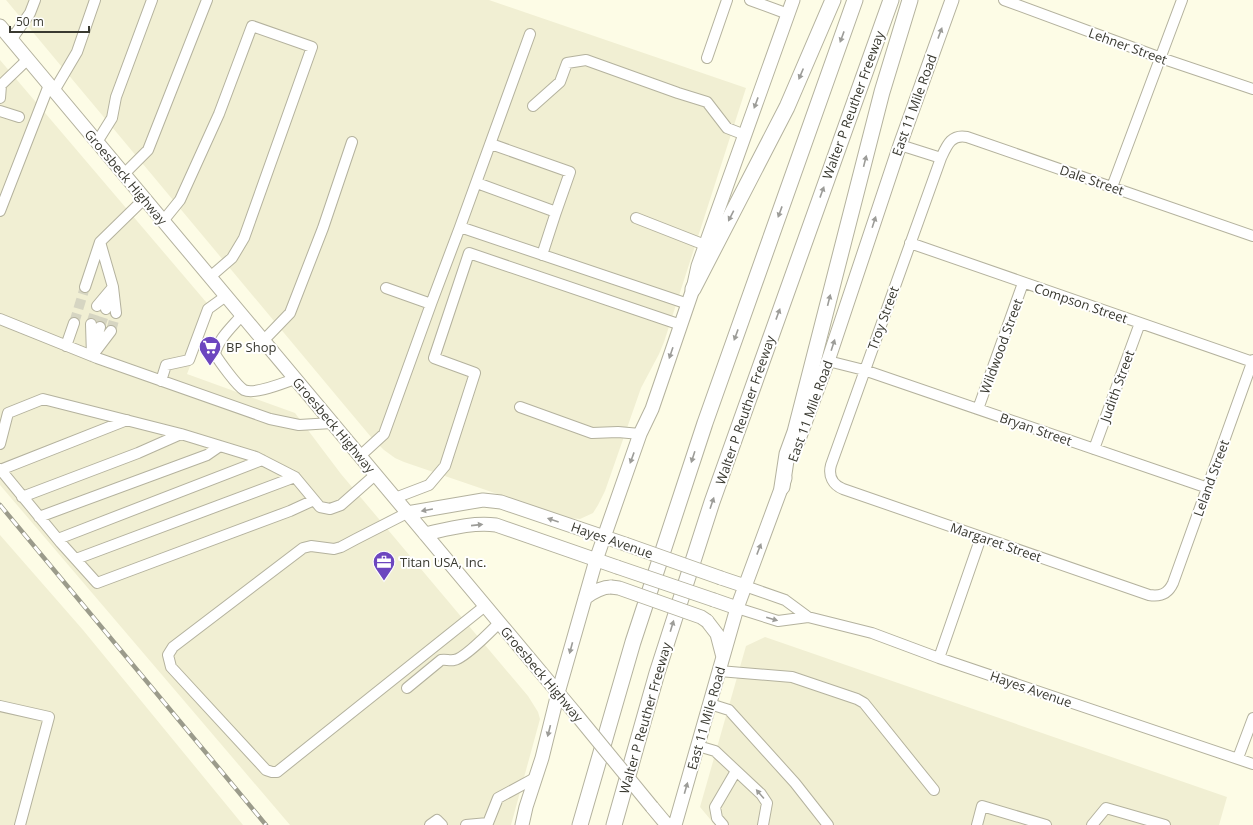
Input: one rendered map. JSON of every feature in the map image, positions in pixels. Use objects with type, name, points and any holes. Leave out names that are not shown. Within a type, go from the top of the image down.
[{"type":"highway","points":[[693,290],[787,107],[833,0]]},
{"type":"highway","points":[[580,825],[633,642],[705,423],[855,0]]},
{"type":"highway","name":"Walter P Reuther Freeway","points":[[614,825],[657,673],[710,509],[891,0]]},
{"type":"highway","points":[[782,487],[787,454],[795,432],[882,92],[910,0]]},
{"type":"main road","points":[[522,825],[603,537],[640,434],[652,409],[693,290],[698,266],[705,244],[793,0]]},
{"type":"main road","name":"East 11 Mile Road","points":[[675,825],[737,608],[828,361],[900,145],[952,0]]},
{"type":"main road","name":"Groesbeck Highway","points":[[0,26],[667,825]]},
{"type":"main road","name":"Hayes Avenue","points":[[407,513],[475,501],[491,500],[501,502],[745,586]]},
{"type":"main road","name":"Hayes Avenue","points":[[425,534],[474,524],[496,525],[737,608]]},
{"type":"main road","points":[[585,598],[605,587],[619,588],[701,617],[707,621],[717,634],[723,656]]},
{"type":"street","points":[[11,40],[30,13],[35,0]]},
{"type":"street","points":[[0,211],[51,88],[77,52],[94,0]]},
{"type":"street","points":[[96,142],[112,118],[116,97],[152,0]]},
{"type":"street","points":[[124,174],[148,150],[207,0]]},
{"type":"street","points":[[707,58],[727,0]]},
{"type":"street","points":[[750,0],[788,14]]},
{"type":"street","name":"Lehner Street","points":[[1004,0],[1161,58],[1253,89]]},
{"type":"street","points":[[1112,187],[1182,0]]},
{"type":"street","points":[[162,221],[180,200],[218,114],[252,26],[312,48],[244,238],[232,258],[210,277]]},
{"type":"street","points":[[360,456],[384,434],[530,34]]},
{"type":"street","points":[[0,98],[1,85],[28,59]]},
{"type":"street","points":[[533,106],[560,82],[567,63],[586,60],[707,102],[727,128],[745,135]]},
{"type":"street","points":[[0,111],[19,117]]},
{"type":"street","name":"Dale Street","points":[[941,158],[949,142],[961,136],[967,137],[1253,236]]},
{"type":"street","points":[[263,341],[290,313],[323,228],[352,142]]},
{"type":"street","points":[[491,144],[570,172],[542,255]]},
{"type":"street","points":[[900,145],[941,158]]},
{"type":"street","name":"Troy Street","points":[[832,479],[830,474],[831,465],[941,158]]},
{"type":"street","points":[[476,183],[556,212]]},
{"type":"street","points":[[85,287],[100,242],[144,199]]},
{"type":"street","points":[[636,218],[705,244]]},
{"type":"street","points":[[460,227],[688,304]]},
{"type":"street","points":[[100,242],[113,287],[116,313]]},
{"type":"street","name":"Compson Street","points":[[910,243],[1253,361]]},
{"type":"street","points":[[395,498],[429,485],[444,466],[475,372],[434,358],[470,253],[681,325]]},
{"type":"street","name":"Wildwood Street","points":[[978,409],[1023,283]]},
{"type":"street","points":[[101,308],[113,287]]},
{"type":"street","points":[[386,288],[431,304]]},
{"type":"street","points":[[161,381],[166,365],[189,360],[208,309],[226,296]]},
{"type":"street","points":[[242,315],[219,342],[216,348],[215,354],[222,366],[244,390],[260,390],[295,379]]},
{"type":"street","points":[[0,319],[92,356],[270,419],[299,425],[332,423]]},
{"type":"street","points":[[66,346],[74,323]]},
{"type":"street","name":"Judith Street","points":[[1094,449],[1140,323]]},
{"type":"street","points":[[92,356],[95,326]]},
{"type":"street","points":[[92,356],[111,331]]},
{"type":"street","name":"Bryan Street","points":[[828,361],[864,370],[1208,488]]},
{"type":"street","name":"Leland Street","points":[[1165,594],[1173,584],[1253,361]]},
{"type":"street","points":[[0,444],[8,413],[43,399],[181,434],[256,457],[294,477],[320,507],[330,509],[341,505],[375,475]]},
{"type":"street","points":[[520,407],[592,433],[618,432],[640,434]]},
{"type":"street","points":[[127,420],[0,469],[58,540],[97,583],[314,500]]},
{"type":"street","points":[[22,497],[138,453],[181,434]]},
{"type":"street","points":[[39,517],[207,455],[220,446]]},
{"type":"street","points":[[58,540],[262,460]]},
{"type":"street","points":[[76,559],[294,477]]},
{"type":"street","name":"Margaret Street","points":[[832,479],[835,484],[843,489],[981,537],[1155,596],[1165,594]]},
{"type":"street","points":[[407,513],[341,547],[334,549],[311,546],[303,548],[174,647],[168,655],[171,667],[266,770],[277,772],[485,606]]},
{"type":"street","points":[[939,658],[981,537]]},
{"type":"street","name":"Hayes Avenue","points":[[745,586],[785,600],[808,617]]},
{"type":"street","name":"Hayes Avenue","points":[[737,608],[778,621],[808,617],[872,633],[939,658],[1253,764]]},
{"type":"street","points":[[407,688],[441,660],[454,660],[463,656],[499,623]]},
{"type":"street","points":[[719,671],[792,677],[857,699],[864,703],[934,790]]},
{"type":"street","points":[[710,704],[729,710],[795,783],[828,825]]},
{"type":"street","points":[[0,706],[49,717],[20,825]]},
{"type":"street","points":[[1238,758],[1253,718]]},
{"type":"street","points":[[698,746],[715,750],[761,794],[767,803],[763,825]]},
{"type":"street","points":[[723,825],[717,818],[715,807],[736,771]]},
{"type":"street","points":[[466,825],[490,824],[498,798],[536,778]]},
{"type":"street","points":[[977,825],[982,806],[1046,825]]},
{"type":"street","points":[[1092,825],[1106,808],[1165,825]]},
{"type":"street","points":[[430,825],[437,820],[442,825]]},
{"type":"shaded area","points":[[6,0],[489,0],[746,88],[664,342],[641,388],[605,491],[593,513],[580,519],[568,518],[404,462],[395,458],[384,450],[371,437]]},
{"type":"shaded area","points":[[0,60],[212,309],[187,374],[295,413],[341,474],[528,696],[538,712],[540,719],[511,825],[290,825],[0,485]]},
{"type":"shaded area","points":[[0,535],[83,630],[243,825],[0,825]]},
{"type":"shaded area","points":[[765,637],[1227,797],[1219,825],[715,825],[700,807],[746,646]]},
{"type":"tunnel","points":[[74,323],[85,287]]},
{"type":"tunnel","points":[[91,324],[97,306]]},
{"type":"tunnel","points":[[100,327],[106,309]]},
{"type":"tunnel","points":[[111,331],[116,313]]},
{"type":"railway","points":[[0,505],[266,825]]},
{"type":"place","name":"BP Shop","points":[[210,366]]},
{"type":"place","name":"Titan USA, Inc.","points":[[384,582]]}]
